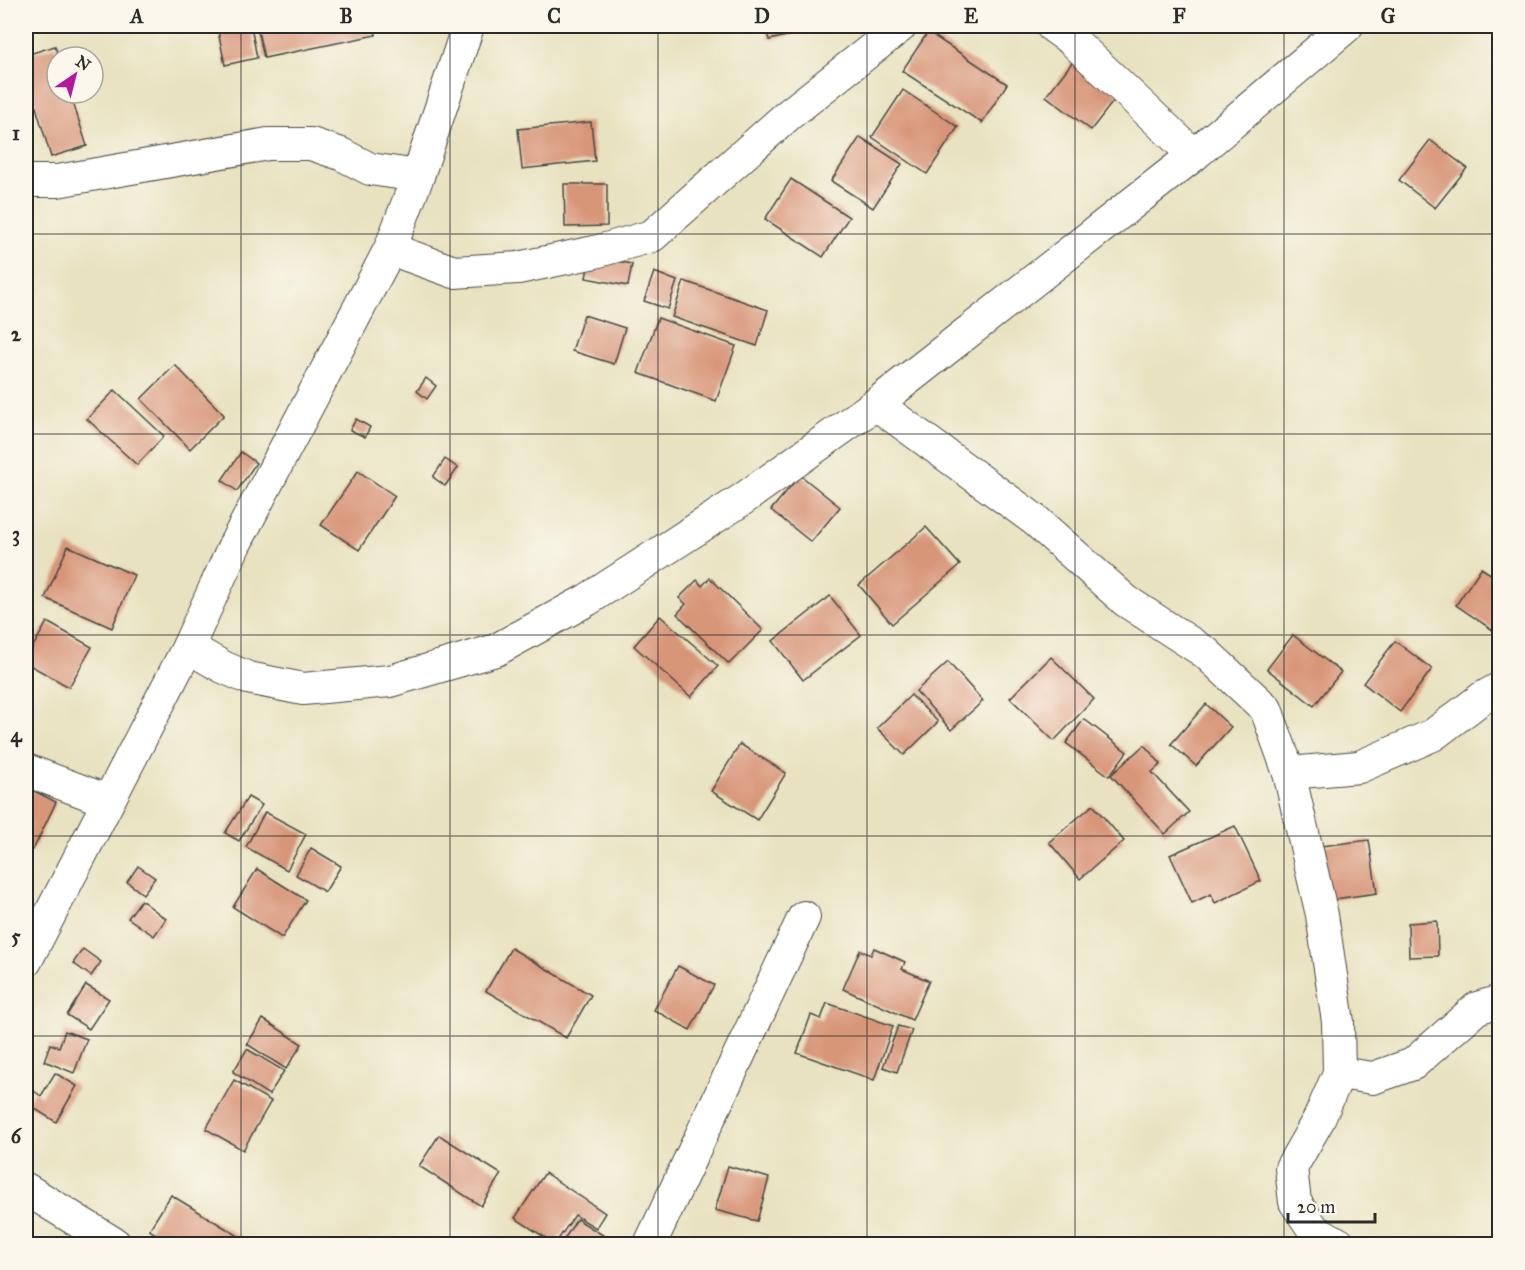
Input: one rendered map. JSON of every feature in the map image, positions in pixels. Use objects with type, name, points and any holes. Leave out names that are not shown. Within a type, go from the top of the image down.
[{"type":"street","points":[[26,961],[188,647],[235,544],[390,249],[418,176],[468,26]]},
{"type":"street","points":[[390,249],[454,272],[518,268],[595,252],[652,236],[787,116],[901,26]]},
{"type":"street","points":[[1052,26],[1073,41],[1194,155]]},
{"type":"street","points":[[188,647],[248,678],[303,689],[390,681],[496,650],[587,600],[743,499],[876,404],[1194,155],[1347,26]]},
{"type":"street","points":[[26,181],[57,181],[268,144],[311,144],[341,154],[370,169],[418,176]]},
{"type":"street","points":[[876,404],[1035,520],[1126,601],[1206,653],[1266,709],[1289,773],[1322,915],[1338,1022],[1339,1073],[1319,1119],[1291,1168],[1295,1202],[1314,1230],[1339,1245]]},
{"type":"street","points":[[1289,773],[1359,767],[1433,735],[1482,698],[1500,688]]},
{"type":"street","points":[[26,770],[108,801]]},
{"type":"street","points":[[650,1245],[804,917]]},
{"type":"street","points":[[1339,1073],[1373,1078],[1413,1064],[1477,1008],[1500,1001]]},
{"type":"street","points":[[26,1189],[116,1245]]},
{"type":"building","points":[[217,26],[251,26],[257,58],[225,65]]},
{"type":"building","points":[[257,26],[374,26],[376,35],[264,58]]},
{"type":"building","points":[[765,26],[820,26],[821,28],[769,40]]},
{"type":"building","points":[[928,32],[1007,84],[982,123],[902,71]]},
{"type":"building","points":[[45,49],[45,105],[74,105],[87,146],[51,157],[26,74],[26,55]]},
{"type":"building","points":[[1074,60],[1119,94],[1091,130],[1046,96]]},
{"type":"building","points":[[903,90],[958,127],[927,174],[872,137]]},
{"type":"building","points":[[591,122],[595,161],[522,169],[518,129]]},
{"type":"building","points":[[860,137],[902,164],[873,208],[831,181]]},
{"type":"building","points":[[1430,140],[1467,168],[1435,208],[1399,180]]},
{"type":"building","points":[[791,179],[849,217],[823,257],[765,219]]},
{"type":"building","points":[[564,184],[607,184],[607,226],[565,227]]},
{"type":"building","points":[[590,256],[632,264],[628,286],[586,278]]},
{"type":"building","points":[[654,272],[677,281],[668,309],[644,301]]},
{"type":"building","points":[[684,281],[768,310],[757,346],[672,317]]},
{"type":"building","points":[[584,315],[625,328],[614,364],[572,351]]},
{"type":"building","points":[[658,318],[736,346],[716,401],[638,373]]},
{"type":"building","points":[[175,365],[224,415],[190,449],[141,399]]},
{"type":"building","points":[[426,378],[436,386],[427,399],[417,391]]},
{"type":"building","points":[[115,390],[164,436],[137,465],[87,419]]},
{"type":"building","points":[[356,419],[370,427],[365,437],[350,430]]},
{"type":"building","points":[[241,452],[256,463],[237,491],[222,480]]},
{"type":"building","points":[[445,459],[458,468],[445,486],[433,477]]},
{"type":"building","points":[[358,471],[395,496],[359,550],[321,525]]},
{"type":"building","points":[[800,475],[840,507],[811,542],[771,510]]},
{"type":"building","points":[[926,527],[960,565],[892,624],[859,585]]},
{"type":"building","points":[[68,546],[134,575],[112,628],[45,598]]},
{"type":"building","points":[[1481,568],[1500,580],[1500,635],[1456,605]]},
{"type":"building","points":[[710,578],[763,630],[729,664],[677,614],[686,604],[679,598],[697,580],[702,586]]},
{"type":"building","points":[[830,596],[861,635],[803,680],[773,641]]},
{"type":"building","points":[[660,616],[718,666],[691,697],[634,646]]},
{"type":"building","points":[[47,622],[92,647],[69,687],[26,663],[26,659]]},
{"type":"building","points":[[1293,635],[1341,672],[1314,706],[1267,669]]},
{"type":"building","points":[[1395,641],[1432,669],[1400,712],[1363,683]]},
{"type":"building","points":[[1051,657],[1094,699],[1054,741],[1010,698]]},
{"type":"building","points":[[948,662],[983,701],[951,730],[916,691]]},
{"type":"building","points":[[911,695],[938,722],[904,755],[877,728]]},
{"type":"building","points":[[1206,704],[1231,727],[1196,766],[1171,744]]},
{"type":"building","points":[[1084,719],[1127,752],[1109,776],[1066,743]]},
{"type":"building","points":[[740,744],[786,773],[757,820],[711,791]]},
{"type":"building","points":[[1144,745],[1161,764],[1152,772],[1189,812],[1165,834],[1111,775]]},
{"type":"building","points":[[26,787],[56,802],[33,850],[26,847]]},
{"type":"building","points":[[248,797],[262,805],[239,841],[225,833]]},
{"type":"building","points":[[1093,805],[1124,841],[1080,879],[1049,842]]},
{"type":"building","points":[[265,812],[306,834],[287,870],[246,847]]},
{"type":"building","points":[[1235,826],[1261,881],[1215,903],[1211,894],[1192,903],[1170,855]]},
{"type":"building","points":[[1369,840],[1377,893],[1321,901],[1313,847]]},
{"type":"building","points":[[311,848],[341,866],[325,892],[296,875]]},
{"type":"building","points":[[138,866],[155,878],[143,894],[127,882]]},
{"type":"building","points":[[257,869],[306,900],[282,938],[233,907]]},
{"type":"building","points":[[141,900],[166,919],[154,936],[128,918]]},
{"type":"building","points":[[1437,921],[1438,956],[1409,957],[1408,923]]},
{"type":"building","points":[[511,948],[591,995],[566,1038],[486,991]]},
{"type":"building","points":[[874,948],[905,962],[902,969],[929,981],[912,1020],[843,989],[860,950],[871,955]]},
{"type":"building","points":[[83,949],[101,962],[91,976],[73,963]]},
{"type":"building","points":[[678,966],[714,985],[690,1030],[654,1010]]},
{"type":"building","points":[[86,985],[109,999],[89,1029],[67,1015]]},
{"type":"building","points":[[827,1003],[893,1026],[874,1080],[797,1053],[811,1015],[821,1019]]},
{"type":"building","points":[[263,1019],[302,1044],[286,1069],[247,1044]]},
{"type":"building","points":[[898,1026],[912,1030],[897,1072],[883,1067]]},
{"type":"building","points":[[65,1031],[87,1039],[74,1073],[44,1061],[50,1044],[59,1047]]},
{"type":"building","points":[[247,1049],[284,1071],[269,1095],[233,1072]]},
{"type":"building","points":[[55,1073],[77,1086],[56,1122],[27,1104],[34,1091],[41,1096]]},
{"type":"building","points":[[234,1080],[271,1101],[243,1150],[206,1129]]},
{"type":"building","points":[[439,1135],[501,1174],[481,1206],[419,1166]]},
{"type":"building","points":[[728,1166],[769,1178],[757,1221],[715,1210]]},
{"type":"building","points":[[545,1173],[605,1213],[596,1228],[575,1215],[555,1244],[515,1218]]},
{"type":"building","points":[[171,1195],[245,1240],[242,1244],[173,1244],[149,1230]]},
{"type":"building","points":[[577,1219],[609,1239],[605,1244],[561,1244]]}]
